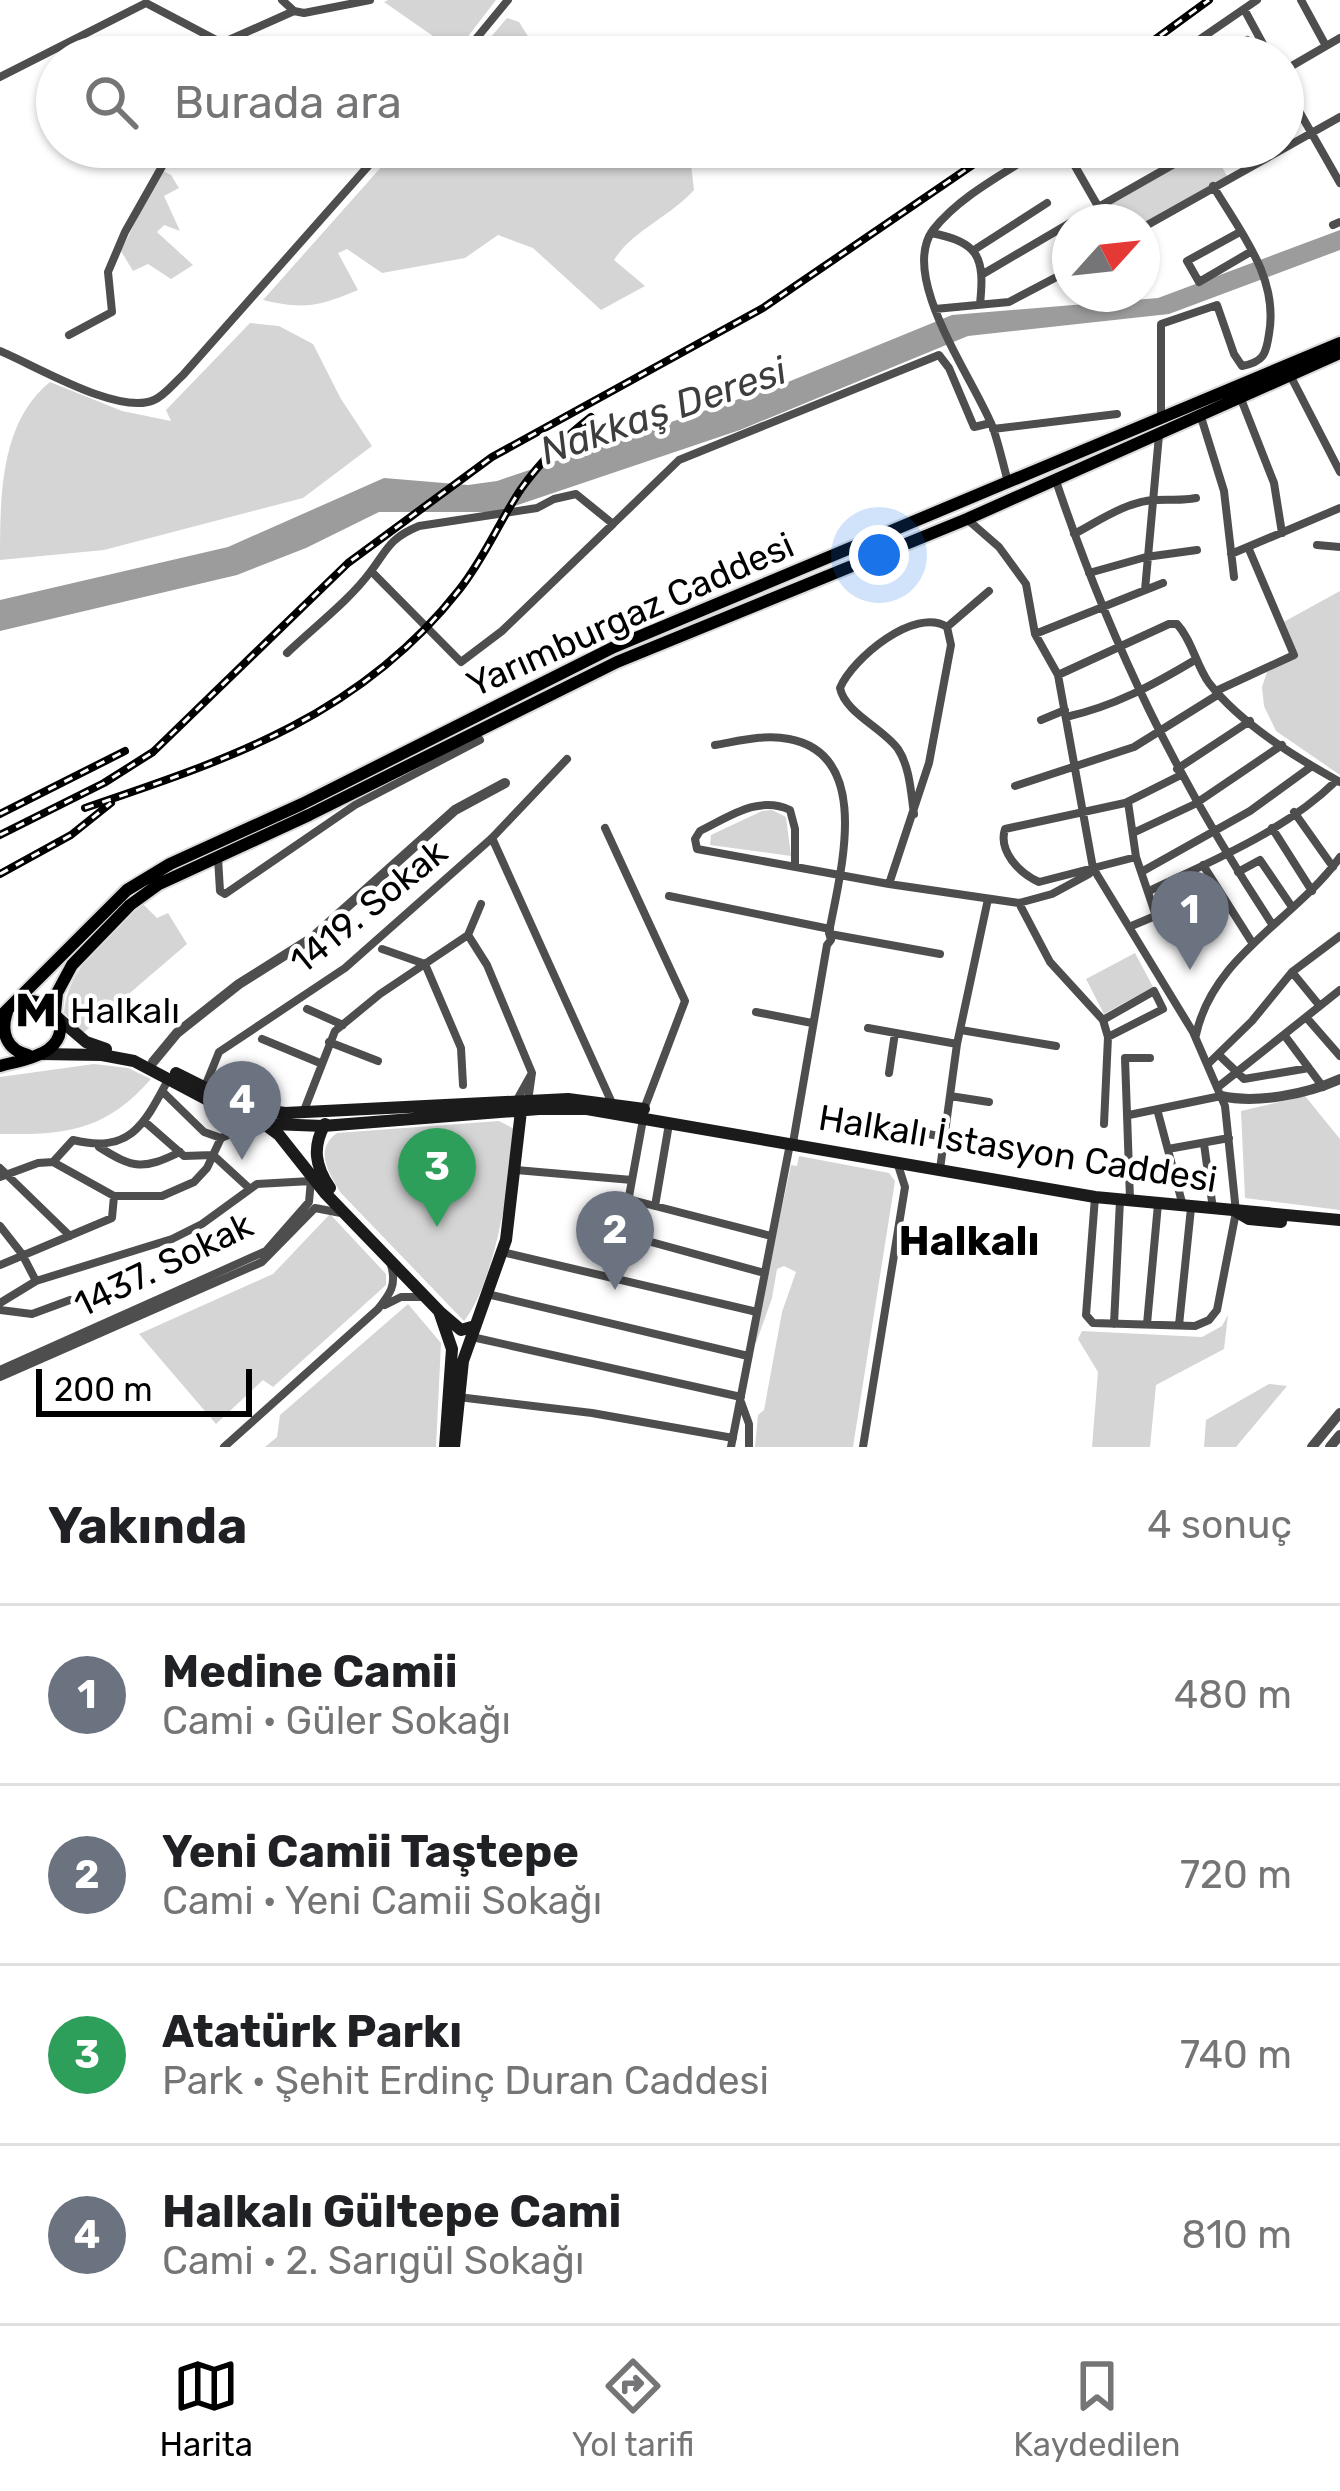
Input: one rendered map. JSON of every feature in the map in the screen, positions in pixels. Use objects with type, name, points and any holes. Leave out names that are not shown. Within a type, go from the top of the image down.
[{"type":"main road","name":"Yarımburgaz Caddesi","points":[[57,1016],[62,979],[130,905],[215,850],[302,804],[614,647],[1340,340]]},
{"type":"main road","name":"Yarımburgaz Caddesi","points":[[8,1010],[127,890],[148,875],[215,850],[616,662],[967,519],[1337,358]]},
{"type":"main road","points":[[1050,466],[1056,481]]},
{"type":"main road","points":[[36,1055],[17,1052],[6,1040],[3,1025],[8,1010],[38,1000],[86,1042],[153,1062],[244,1107],[303,1113],[322,1120],[317,1166],[346,1211]]},
{"type":"main road","points":[[0,1066],[36,1055],[56,1040],[57,1016]]},
{"type":"main road","name":"Halkalı İstasyon Caddesi","points":[[36,1055],[118,1057],[145,1065],[165,1085],[261,1121],[568,1099],[612,1103],[669,1123],[792,1143]]},
{"type":"main road","points":[[454,1447],[459,1351],[474,1331],[502,1252],[516,1170],[519,1105]]},
{"type":"main road","name":"Halkalı İstasyon Caddesi","points":[[322,1120],[426,1107],[587,1109],[776,1136],[896,1163],[1095,1197],[1236,1212],[1249,1219],[1340,1224]]},
{"type":"main road","points":[[261,1121],[439,1311],[460,1330],[474,1331]]},
{"type":"main road","points":[[439,1311],[459,1351],[454,1447]]},
{"type":"street","points":[[282,0],[304,14],[370,0]]},
{"type":"street","points":[[478,36],[508,0]]},
{"type":"street","points":[[1205,36],[1257,0]]},
{"type":"street","points":[[1301,0],[1326,46]]},
{"type":"street","points":[[81,36],[146,3],[210,36]]},
{"type":"street","points":[[1244,9],[1259,36]]},
{"type":"street","points":[[239,36],[294,11]]},
{"type":"street","points":[[1304,59],[1340,38]]},
{"type":"street","points":[[0,77],[36,59]]},
{"type":"street","points":[[1304,138],[1340,117]]},
{"type":"street","points":[[1304,122],[1340,183]]},
{"type":"street","points":[[69,335],[112,312],[108,272],[161,168]]},
{"type":"street","points":[[0,351],[131,406],[156,400],[366,168]]},
{"type":"street","points":[[1009,483],[992,426],[938,314],[925,274],[924,253],[931,233],[962,203],[1014,168]]},
{"type":"street","points":[[1076,168],[1096,204]]},
{"type":"street","points":[[1100,204],[1158,168]]},
{"type":"street","points":[[1160,218],[1248,168]]},
{"type":"street","points":[[1161,418],[1161,324],[1217,305],[1242,366],[1256,363],[1266,353],[1271,326],[1269,284],[1214,186]]},
{"type":"street","points":[[974,250],[1047,203]]},
{"type":"street","points":[[1240,232],[1187,261],[1199,282],[1254,254]]},
{"type":"street","points":[[931,233],[960,238],[974,250],[983,274],[980,304]]},
{"type":"street","points":[[983,274],[1052,233]]},
{"type":"street","points":[[938,314],[1009,302],[1052,279]]},
{"type":"street","points":[[371,571],[461,662],[502,632],[679,460],[939,355],[974,427],[1117,414]]},
{"type":"street","points":[[1291,377],[1340,472]]},
{"type":"street","points":[[1241,399],[1274,483],[1282,532]]},
{"type":"street","points":[[1201,417],[1224,491],[1234,577]]},
{"type":"street","points":[[1145,590],[1159,435]]},
{"type":"street","points":[[1056,481],[1101,607],[1157,733],[1195,804],[1272,924]]},
{"type":"street","points":[[287,653],[404,532],[537,508],[576,494],[613,524]]},
{"type":"street","points":[[1074,534],[1155,500],[1196,498]]},
{"type":"street","points":[[1231,554],[1340,508]]},
{"type":"street","points":[[967,519],[998,547],[1026,584],[1035,634],[1058,674],[1091,870],[1196,1036],[1220,1091],[1236,1212],[1217,1310],[1209,1320],[1195,1326],[1114,1324],[1093,1323],[1086,1316],[1095,1197]]},
{"type":"street","points":[[1316,545],[1340,547]]},
{"type":"street","points":[[1016,786],[1118,754],[1217,693],[1294,656],[1248,548]]},
{"type":"street","points":[[1089,573],[1146,557],[1197,550]]},
{"type":"street","points":[[1035,634],[1162,583]]},
{"type":"street","points":[[946,627],[989,591]]},
{"type":"street","points":[[914,814],[901,754],[844,701],[840,688],[849,670],[879,643],[925,620],[946,627]]},
{"type":"street","points":[[1058,674],[1178,624],[1217,693],[1282,746],[1338,782],[1227,854],[1149,891]]},
{"type":"street","points":[[889,884],[928,763],[951,645],[946,627]]},
{"type":"street","points":[[1041,720],[1102,709],[1195,660]]},
{"type":"street","points":[[1136,857],[1039,882],[1027,877],[1003,845],[1005,829],[1128,802],[1250,721]]},
{"type":"street","points":[[458,1397],[592,1413],[732,1443],[792,1143],[846,812],[834,768],[818,752],[791,739],[715,746]]},
{"type":"street","points":[[215,850],[220,891],[225,894],[355,805],[480,740]]},
{"type":"street","points":[[1133,833],[1195,804],[1282,746]]},
{"type":"street","name":"1419. Sokak","points":[[204,1089],[219,1052],[345,968],[492,838],[567,759]]},
{"type":"street","points":[[1143,871],[1250,811],[1312,766]]},
{"type":"street","points":[[153,1062],[176,1033],[312,938],[455,810],[505,783]]},
{"type":"street","points":[[1128,802],[1136,857],[1155,914]]},
{"type":"street","points":[[796,867],[793,818],[790,810],[776,803],[758,803],[700,831],[695,839],[697,849],[889,884],[1019,903],[1052,894],[1091,870]]},
{"type":"street","points":[[1294,812],[1334,866]]},
{"type":"street","points":[[605,828],[685,1001],[643,1117],[614,1279]]},
{"type":"street","points":[[1272,828],[1312,891]]},
{"type":"street","points":[[492,838],[612,1103]]},
{"type":"street","points":[[1196,1036],[1201,1011],[1212,994],[1253,944],[1312,891],[1340,857]]},
{"type":"street","points":[[1238,872],[1260,860],[1292,907]]},
{"type":"street","points":[[1202,865],[1253,944]]},
{"type":"street","points":[[1129,927],[1217,890]]},
{"type":"street","points":[[668,896],[828,936],[940,954]]},
{"type":"street","points":[[939,1171],[957,1044],[988,899]]},
{"type":"street","points":[[1019,903],[1050,962],[1103,1020],[1108,1037],[1104,1124]]},
{"type":"street","points":[[303,1113],[329,1042],[343,1025],[468,935],[481,904]]},
{"type":"street","points":[[468,935],[487,965],[532,1072],[519,1105]]},
{"type":"street","points":[[1209,1063],[1292,972],[1340,936]]},
{"type":"street","points":[[382,949],[425,964],[461,1048],[463,1085]]},
{"type":"street","points":[[1292,972],[1319,1005]]},
{"type":"street","points":[[1103,1020],[1154,991],[1163,1009],[1108,1037]]},
{"type":"street","points":[[1220,1091],[1234,1073],[1319,1005],[1338,996]]},
{"type":"street","points":[[307,1009],[343,1025]]},
{"type":"street","points":[[756,1012],[812,1023]]},
{"type":"street","points":[[1306,1017],[1340,1056]]},
{"type":"street","points":[[868,1028],[957,1044]]},
{"type":"street","points":[[961,1030],[1057,1046]]},
{"type":"street","points":[[890,1073],[895,1033]]},
{"type":"street","points":[[1286,1036],[1323,1087]]},
{"type":"street","points":[[262,1040],[320,1063]]},
{"type":"street","points":[[329,1042],[378,1061]]},
{"type":"street","points":[[1219,1054],[1244,1079],[1309,1069]]},
{"type":"street","points":[[1114,1324],[1125,1200],[1125,1058],[1150,1058]]},
{"type":"street","points":[[519,1105],[532,1072]]},
{"type":"street","points":[[1128,1115],[1220,1091],[1244,1099],[1339,1082]]},
{"type":"street","points":[[97,1146],[123,1141],[144,1120],[165,1085],[204,1132],[221,1138],[261,1121]]},
{"type":"street","points":[[950,1096],[989,1102]]},
{"type":"street","points":[[1157,1108],[1187,1208],[1179,1325]]},
{"type":"street","points":[[144,1120],[184,1156],[214,1155],[249,1188]]},
{"type":"street","points":[[656,1206],[669,1123]]},
{"type":"street","points":[[891,1127],[944,1137]]},
{"type":"street","points":[[53,1162],[114,1196],[174,1192],[194,1183],[221,1138]]},
{"type":"street","points":[[1168,1149],[1229,1138]]},
{"type":"street","points":[[2,1173],[53,1162],[73,1140],[97,1146],[129,1165],[153,1165],[180,1152]]},
{"type":"street","points":[[1204,1144],[1214,1211]]},
{"type":"street","points":[[896,1163],[905,1187]]},
{"type":"street","points":[[863,1447],[905,1187],[923,1168]]},
{"type":"street","points":[[516,1170],[632,1180]]},
{"type":"street","points":[[2,1173],[70,1236]]},
{"type":"street","points":[[0,1306],[36,1281],[172,1239],[202,1224],[256,1184],[310,1177]]},
{"type":"street","name":"1437. Sokak","points":[[0,1374],[266,1251],[309,1202],[310,1177]]},
{"type":"street","points":[[0,1264],[112,1218],[114,1196]]},
{"type":"street","points":[[628,1199],[771,1236]]},
{"type":"street","points":[[1147,1324],[1158,1204]]},
{"type":"street","points":[[0,1374],[262,1262],[316,1208],[357,1223]]},
{"type":"street","points":[[0,1226],[36,1281]]},
{"type":"street","points":[[622,1234],[764,1273]]},
{"type":"street","points":[[502,1252],[757,1312]]},
{"type":"street","points":[[378,1309],[395,1282],[388,1256]]},
{"type":"street","points":[[487,1294],[748,1356]]},
{"type":"street","points":[[224,1447],[378,1309],[401,1297],[426,1298]]},
{"type":"street","points":[[0,1306],[32,1314],[70,1300]]},
{"type":"street","points":[[474,1331],[740,1398]]},
{"type":"street","points":[[740,1398],[749,1447]]},
{"type":"street","points":[[1312,1447],[1340,1413]]},
{"type":"street","points":[[1330,1447],[1340,1435]]},
{"type":"shaded area","points":[[496,0],[468,36],[433,36],[384,2]]},
{"type":"shaded area","points":[[507,18],[519,22],[528,36],[492,36]]},
{"type":"shaded area","points":[[380,168],[691,168],[694,190],[614,260],[645,286],[601,310],[533,248],[498,235],[465,258],[382,273],[347,249],[338,253],[358,290],[312,305],[263,300]]},
{"type":"shaded area","points":[[1166,168],[1223,168],[1227,176],[1160,214],[1160,204],[1101,204]]},
{"type":"shaded area","points":[[161,170],[179,188],[164,196],[180,231],[164,225],[157,232],[193,265],[171,279],[148,264],[133,271],[121,251]]},
{"type":"shaded area","points":[[1340,230],[1340,250],[1169,314],[968,336],[740,430],[497,512],[379,512],[237,575],[0,631],[0,600],[228,547],[384,478],[468,485],[497,481],[783,384],[952,315],[1052,307],[1052,312],[1160,312],[1160,297]]},
{"type":"shaded area","points":[[250,323],[279,326],[313,344],[372,446],[303,498],[104,550],[0,560],[3,487],[12,439],[33,399],[50,382],[122,411],[171,421],[166,410]]},
{"type":"shaded area","points":[[1340,591],[1340,775],[1276,731],[1264,706],[1262,687],[1267,672],[1294,655],[1280,624]]},
{"type":"shaded area","points":[[772,810],[786,817],[791,856],[710,845],[711,835]]},
{"type":"shaded area","points":[[142,903],[157,918],[168,913],[187,944],[82,1034],[64,1013],[73,980],[92,952]]},
{"type":"shaded area","points":[[1135,953],[1153,987],[1104,1014],[1086,979]]},
{"type":"shaded area","points":[[94,1064],[128,1068],[151,1079],[101,1120],[65,1131],[0,1134],[0,1077]]},
{"type":"shaded area","points":[[1305,1096],[1340,1139],[1340,1210],[1245,1198],[1241,1111]]},
{"type":"shaded area","points":[[499,1121],[516,1130],[505,1202],[485,1281],[464,1321],[340,1192],[328,1169],[326,1146],[337,1133]]},
{"type":"shaded area","points":[[799,1156],[889,1173],[895,1181],[853,1447],[755,1447],[782,1312],[796,1272],[784,1266],[777,1269],[772,1298],[753,1343],[791,1165],[797,1166]]},
{"type":"shaded area","points":[[330,1214],[386,1274],[386,1285],[273,1387],[263,1380],[216,1424],[139,1334],[273,1274]]},
{"type":"shaded area","points":[[408,1304],[441,1343],[436,1447],[265,1447],[277,1437],[280,1415]]},
{"type":"shaded area","points":[[1228,1315],[1224,1349],[1156,1385],[1150,1447],[1092,1447],[1098,1372],[1078,1339],[1082,1331],[1202,1337],[1222,1326]]},
{"type":"shaded area","points":[[1269,1384],[1287,1386],[1236,1447],[1204,1447],[1206,1420]]},
{"type":"railway","points":[[1160,36],[1209,0]]},
{"type":"railway","points":[[0,835],[104,783],[153,752],[348,563],[492,457],[763,308],[968,168]]},
{"type":"railway","points":[[85,808],[241,751],[289,728],[379,670],[459,590],[529,479],[591,417]]},
{"type":"railway","points":[[0,814],[125,751]]},
{"type":"railway","points":[[0,874],[71,835],[111,803]]},
{"type":"place","name":"Medine Camii","points":[[1190,970]]},
{"type":"place","name":"Halkalı","points":[[36,1010]]},
{"type":"place","name":"Halkalı Gültepe Cami","points":[[242,1160]]},
{"type":"place","name":"Atatürk Parkı","points":[[437,1227]]},
{"type":"place","name":"Yeni Camii Taştepe","points":[[615,1290]]},
{"type":"district","name":"Halkalı","points":[[969,1240]]},
{"type":"water label","name":"Nakkaş Deresi","points":[[663,410]]}]
